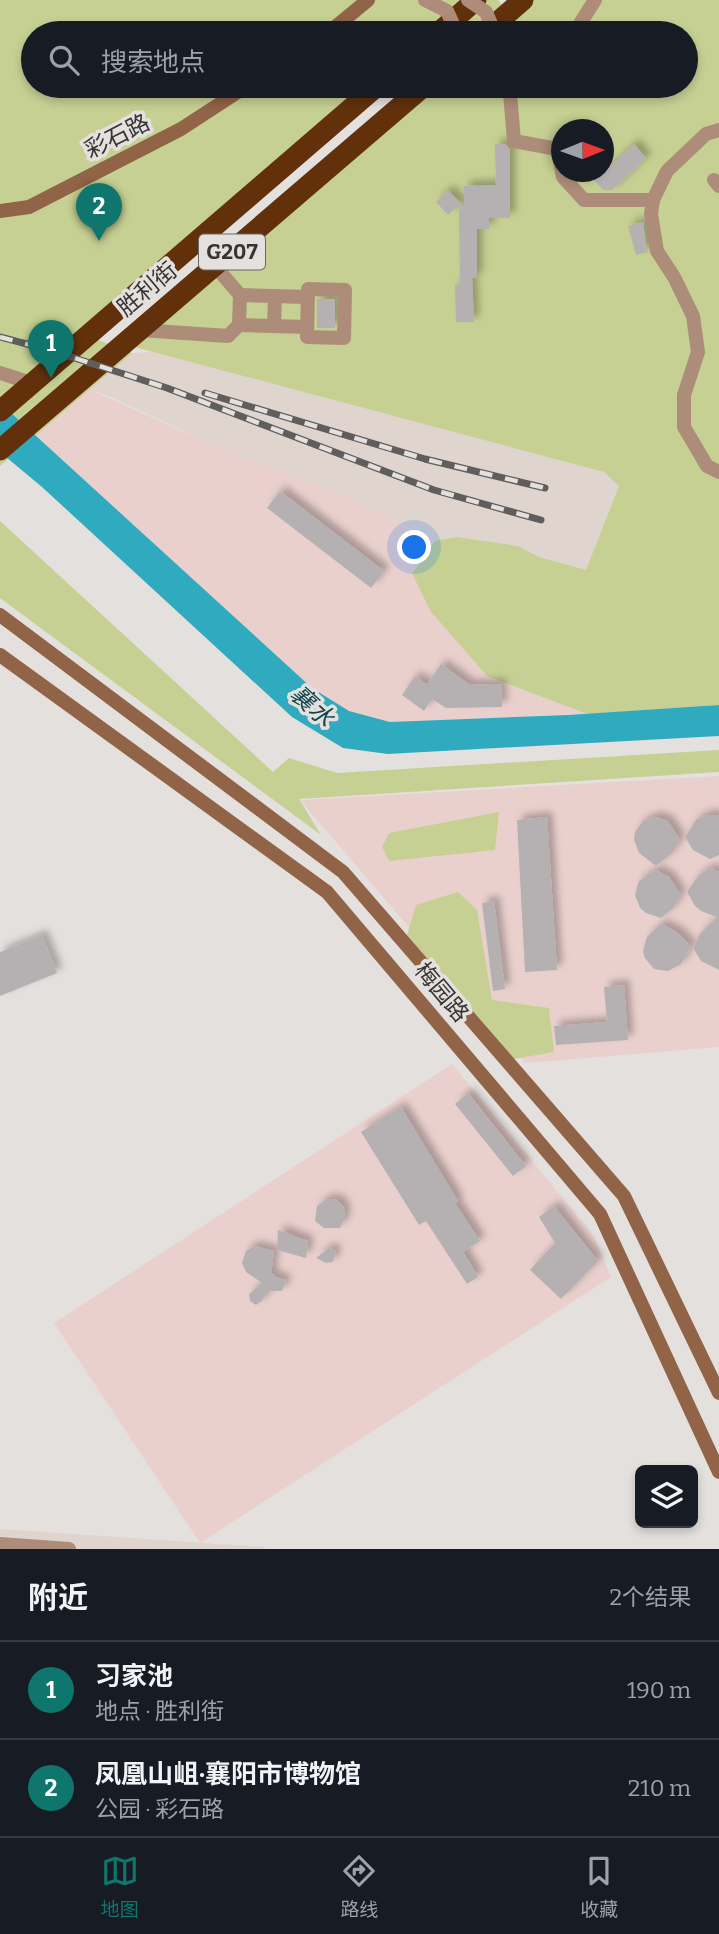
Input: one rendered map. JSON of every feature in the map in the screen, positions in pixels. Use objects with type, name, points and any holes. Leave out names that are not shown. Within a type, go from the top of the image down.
[{"type":"highway","points":[[452,21],[476,0]]},
{"type":"highway","points":[[499,21],[523,0]]},
{"type":"highway","name":"胜利街","points":[[0,411],[363,98]]},
{"type":"highway","name":"胜利街","points":[[0,450],[410,98]]},
{"type":"main road","points":[[343,21],[368,0]]},
{"type":"main road","name":"彩石路","points":[[0,211],[29,206],[181,129],[229,98]]},
{"type":"main road","name":"梅园路","points":[[0,615],[343,872],[624,1196],[719,1393]]},
{"type":"main road","name":"梅园路","points":[[0,655],[327,892],[600,1214],[719,1472]]},
{"type":"street","points":[[425,0],[447,11],[452,21]]},
{"type":"street","points":[[447,11],[461,0]]},
{"type":"street","points":[[468,0],[486,12],[490,21]]},
{"type":"street","points":[[581,21],[596,0]]},
{"type":"street","points":[[511,98],[514,141],[551,148]]},
{"type":"street","points":[[719,130],[706,134],[667,170],[653,200],[651,214],[657,251],[674,277],[693,316],[698,352],[684,395],[684,426],[707,466],[719,472]]},
{"type":"street","points":[[568,182],[584,200],[653,200]]},
{"type":"street","points":[[140,330],[228,336],[239,325],[240,295],[215,266]]},
{"type":"street","points":[[308,289],[345,290],[344,338],[307,337],[307,327],[308,289]]},
{"type":"street","points":[[240,295],[307,297]]},
{"type":"street","points":[[275,296],[275,326]]},
{"type":"street","points":[[239,325],[307,327]]},
{"type":"street","points":[[0,373],[27,390]]},
{"type":"street","points":[[0,1544],[69,1549]]},
{"type":"shaded area","points":[[0,303],[132,353],[153,352],[604,472],[619,486],[586,571],[539,557],[518,546],[457,537],[435,541],[340,494],[222,449],[111,397],[0,356]]},
{"type":"shaded area","points":[[89,389],[222,449],[340,494],[435,541],[412,575],[431,612],[487,676],[587,714],[390,722],[349,711],[312,688],[35,435]]},
{"type":"shaded area","points":[[719,776],[719,1047],[525,1063],[300,800]]},
{"type":"shaded area","points":[[452,1064],[594,1236],[611,1277],[200,1543],[54,1323]]},
{"type":"shaded area","points":[[0,1529],[264,1547],[265,1549],[0,1549]]},
{"type":"green space","points":[[0,0],[498,0],[508,12],[523,0],[719,0],[719,705],[587,714],[487,676],[431,612],[412,574],[435,541],[457,537],[518,546],[539,557],[586,570],[619,486],[604,472],[123,344],[410,98],[698,98],[698,21],[21,21],[21,98],[363,98],[95,330],[75,331],[132,353],[0,466]]},
{"type":"green space","points":[[0,521],[273,772],[289,758],[337,773],[719,750],[719,772],[299,799],[321,835],[0,598]]},
{"type":"green space","points":[[499,812],[495,850],[389,861],[382,847],[389,833]]},
{"type":"green space","points":[[458,892],[477,910],[492,1000],[549,1008],[554,1052],[514,1059],[407,935],[416,905]]},
{"type":"water","name":"襄水","points":[[0,403],[312,688],[349,711],[390,722],[568,715],[719,705],[719,736],[388,754],[343,748],[292,717],[42,487],[0,452]]},
{"type":"building","points":[[495,144],[505,144],[510,149],[510,218],[489,218],[489,229],[477,229],[477,278],[472,278],[474,322],[456,322],[455,285],[460,285],[459,205],[448,215],[436,202],[448,190],[464,207],[464,186],[496,185]]},
{"type":"building","points":[[634,144],[646,158],[612,190],[603,190],[595,182],[614,182],[614,163]]},
{"type":"building","points":[[643,222],[647,252],[636,255],[628,226]]},
{"type":"building","points":[[317,299],[335,299],[335,328],[317,328]]},
{"type":"building","points":[[280,491],[384,571],[371,588],[267,508]]},
{"type":"building","points":[[441,664],[470,685],[501,684],[502,707],[446,708],[432,699],[424,711],[402,695],[415,676],[427,685]]},
{"type":"building","points":[[709,815],[719,816],[719,855],[710,859],[693,850],[685,837],[697,819]]},
{"type":"building","points":[[547,817],[557,970],[525,972],[517,820]]},
{"type":"building","points":[[656,817],[668,821],[680,840],[672,853],[656,866],[639,853],[634,840],[635,832],[643,821]]},
{"type":"building","points":[[711,868],[719,872],[719,970],[701,961],[693,948],[700,934],[717,917],[695,906],[687,892],[699,875]]},
{"type":"building","points":[[656,870],[669,877],[681,895],[673,908],[661,918],[640,908],[635,895],[639,881]]},
{"type":"building","points":[[494,901],[505,989],[493,991],[482,903]]},
{"type":"building","points":[[661,924],[677,932],[691,946],[681,964],[668,971],[654,969],[643,951],[647,937]]},
{"type":"building","points":[[42,935],[57,973],[0,996],[0,952]]},
{"type":"building","points":[[624,985],[628,1040],[556,1045],[554,1026],[607,1022],[604,987]]},
{"type":"building","points":[[468,1093],[526,1166],[513,1176],[455,1104]]},
{"type":"building","points":[[401,1107],[458,1201],[455,1203],[480,1241],[463,1252],[478,1277],[467,1284],[426,1221],[419,1225],[361,1132]]},
{"type":"building","points":[[327,1199],[337,1200],[344,1207],[345,1218],[340,1228],[324,1228],[315,1221],[317,1206]]},
{"type":"building","points":[[554,1206],[598,1261],[561,1299],[530,1270],[555,1243],[539,1217]]},
{"type":"building","points":[[278,1230],[308,1241],[306,1258],[277,1250]]},
{"type":"building","points":[[254,1246],[274,1251],[271,1275],[275,1274],[273,1276],[286,1280],[282,1291],[267,1291],[262,1301],[256,1305],[250,1301],[249,1294],[262,1283],[246,1272],[242,1263],[246,1251]]},
{"type":"building","points":[[329,1248],[336,1251],[333,1262],[326,1263],[316,1258]]},
{"type":"railway","points":[[0,337],[167,388],[434,490],[541,520]]},
{"type":"railway","points":[[205,393],[425,459],[545,488]]},
{"type":"place","name":"凤凰山岨·襄阳市博物馆","points":[[99,241]]},
{"type":"place","name":"习家池","points":[[51,378]]}]
